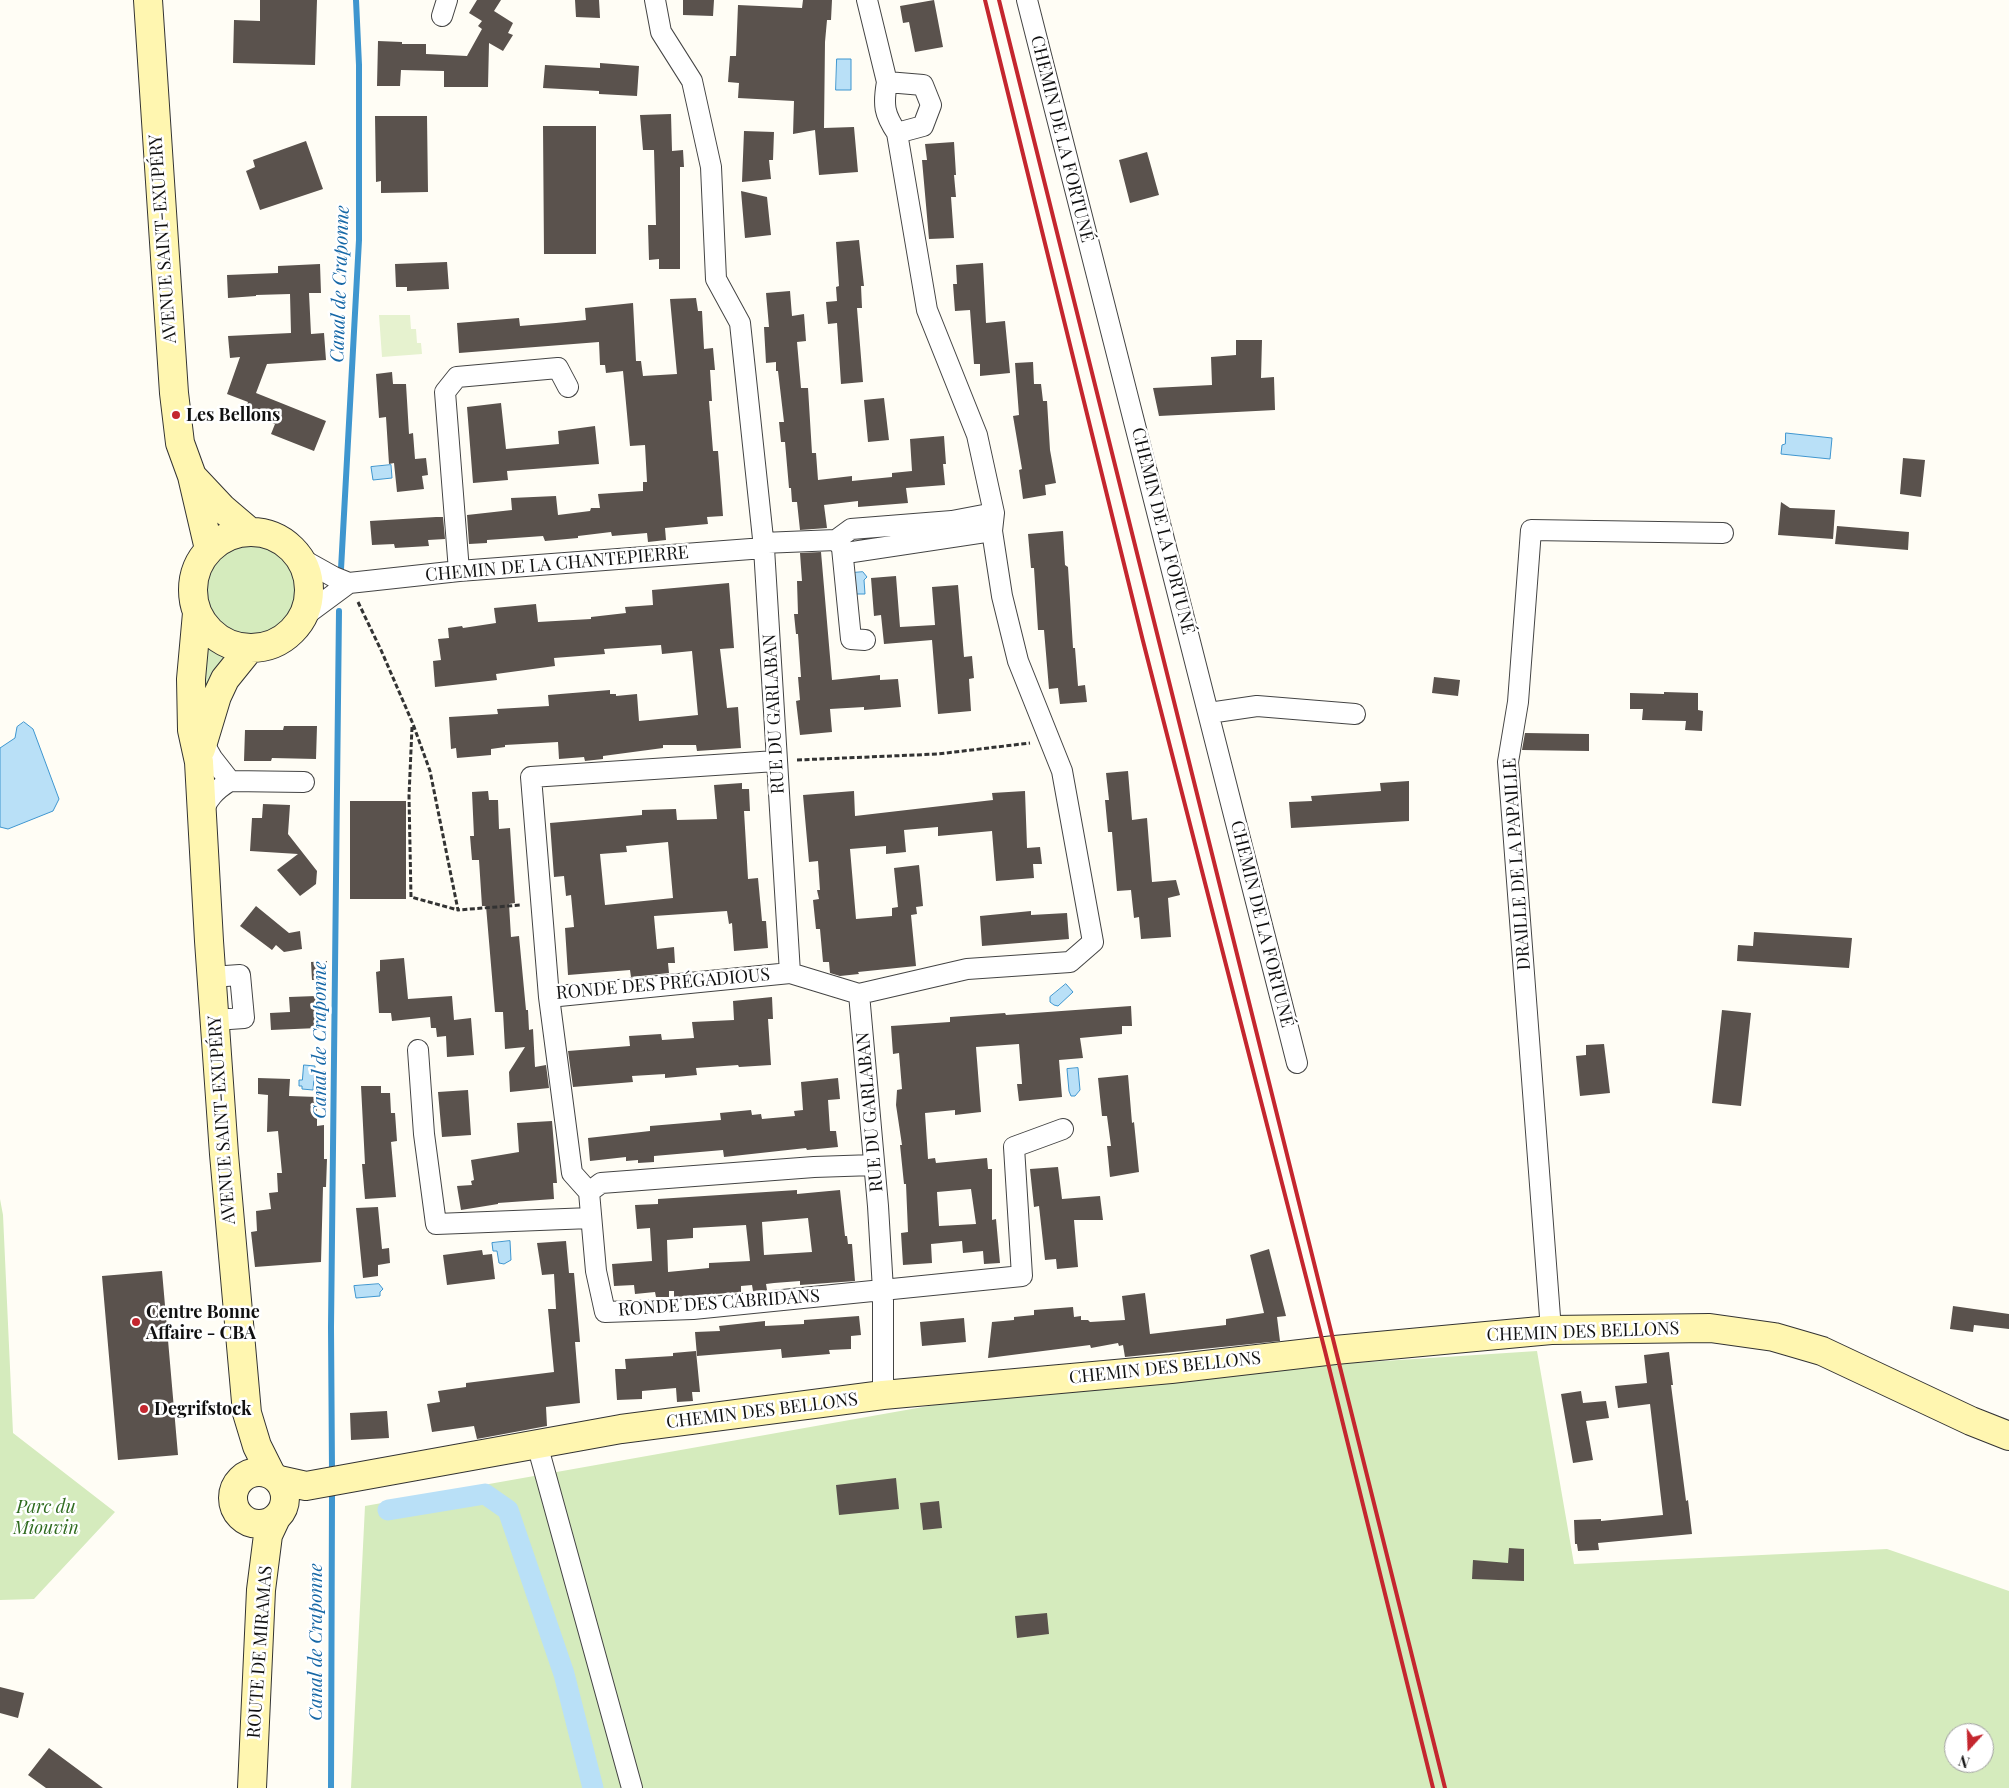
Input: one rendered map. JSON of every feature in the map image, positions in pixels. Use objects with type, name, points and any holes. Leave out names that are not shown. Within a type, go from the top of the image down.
[{"type":"main road","name":"AVENUE SAINT-EXUPÉRY","points":[[148,0],[174,394],[180,443],[192,476],[209,549]]},
{"type":"main road","name":"AVENUE SAINT-EXUPÉRY","points":[[192,476],[223,509],[250,532]]},
{"type":"main road","points":[[250,532],[269,535],[284,542],[300,558],[307,576],[309,596],[303,616],[290,633],[271,644],[250,648],[218,638],[208,630],[197,613],[192,592],[195,573],[209,549],[228,536],[250,532]]},
{"type":"main road","name":"AVENUE SAINT-EXUPÉRY","points":[[197,613],[191,679],[192,730],[201,752]]},
{"type":"main road","name":"AVENUE SAINT-EXUPÉRY","points":[[250,648],[225,679],[201,752],[202,816],[211,977],[225,1163],[247,1413],[257,1446],[278,1494]]},
{"type":"main road","name":"CHEMIN DES BELLONS","points":[[278,1494],[306,1486],[621,1429],[883,1395],[1171,1369],[1335,1350],[1551,1330],[1710,1328],[1774,1337],[1822,1351],[1971,1421],[2009,1436]]},
{"type":"main road","points":[[239,1481],[247,1413]]},
{"type":"main road","points":[[244,1520],[260,1524],[278,1494],[263,1472],[254,1472],[246,1475],[239,1481],[233,1497],[238,1513],[253,1535],[261,1590]]},
{"type":"main road","name":"ROUTE DE MIRAMAS","points":[[252,1788],[261,1590],[268,1535],[278,1494]]},
{"type":"street","name":"RUE DU GARLABAN","points":[[655,0],[661,32],[692,81],[710,167],[716,279],[740,323],[763,546],[790,973]]},
{"type":"street","points":[[790,973],[859,994],[967,969],[1070,962],[1093,942],[1062,771],[1018,661],[1000,587],[993,522],[977,435],[927,310],[897,133],[887,118],[884,100],[887,82],[867,0]]},
{"type":"street","name":"CHEMIN DE LA FORTUNÉ","points":[[1027,0],[1297,1063]]},
{"type":"street","points":[[887,82],[923,85],[931,105],[923,126],[897,133]]},
{"type":"street","points":[[459,571],[445,392],[457,377],[558,368],[568,387]]},
{"type":"street","points":[[865,640],[851,639],[839,544],[851,529],[952,521],[993,522]]},
{"type":"street","name":"DRAILLE DE LA PAPAILLE","points":[[1551,1330],[1508,762],[1518,702],[1532,530],[1723,533]]},
{"type":"street","name":"CHEMIN DE LA CHANTEPIERRE","points":[[349,582],[763,546],[839,544]]},
{"type":"street","points":[[300,558],[334,578],[349,582]]},
{"type":"street","points":[[303,616],[349,582]]},
{"type":"street","points":[[1209,712],[1257,706],[1355,714]]},
{"type":"street","points":[[201,752],[212,758],[230,781]]},
{"type":"street","name":"RONDE DES PRÉGADIOUS","points":[[776,761],[531,777],[549,997],[790,973]]},
{"type":"street","points":[[202,816],[206,801],[218,788],[230,781],[304,782]]},
{"type":"street","name":"RUE DU GARLABAN","points":[[859,994],[883,1290],[883,1395]]},
{"type":"street","points":[[549,997],[572,1173],[589,1192],[601,1183],[804,1167],[874,1165]]},
{"type":"street","points":[[418,1050],[424,1134],[436,1224],[591,1218]]},
{"type":"street","points":[[883,1290],[1022,1276],[1014,1147],[1063,1129]]},
{"type":"street","name":"RONDE DES CABRIDANS","points":[[589,1192],[596,1271],[606,1312],[693,1309],[883,1290]]},
{"type":"street","points":[[537,1444],[632,1788]]},
{"type":"path","points":[[349,582],[382,650],[413,724],[430,771],[458,910]]},
{"type":"path","points":[[413,724],[409,796],[410,897],[458,910],[542,903]]},
{"type":"path","points":[[776,761],[938,754],[1050,741]]},
{"type":"green space","points":[[379,315],[410,315],[411,329],[416,329],[417,343],[421,343],[422,354],[382,357]]},
{"type":"green space","points":[[251,545],[260,546],[277,553],[289,565],[296,582],[296,600],[289,617],[277,629],[260,636],[251,637],[242,636],[225,629],[213,617],[206,600],[205,591],[206,582],[213,565],[225,553],[242,546]]},
{"type":"green space","points":[[207,643],[218,653],[233,657],[209,694],[199,690]]},
{"type":"green space","name":"Parc du Miouvin","points":[[0,1199],[3,1215],[13,1433],[115,1512],[34,1599],[0,1600]]},
{"type":"green space","points":[[1537,1351],[1574,1564],[1887,1549],[2009,1591],[2009,1788],[351,1788],[365,1506],[968,1399],[1307,1366]]},
{"type":"water","points":[[837,59],[851,59],[851,90],[836,90]]},
{"type":"water","points":[[1786,433],[1832,438],[1830,459],[1781,454],[1782,445],[1785,444]]},
{"type":"water","points":[[391,465],[392,478],[373,480],[371,467]]},
{"type":"water","points":[[863,572],[867,577],[864,580],[865,594],[854,594],[852,573]]},
{"type":"water","points":[[24,722],[33,729],[59,799],[53,811],[8,829],[0,827],[0,748],[15,738],[17,727]]},
{"type":"water","points":[[1066,984],[1073,992],[1058,1006],[1054,1005],[1050,1002],[1050,997]]},
{"type":"water","points":[[304,1065],[315,1066],[313,1090],[302,1089],[302,1086],[299,1086],[299,1080],[302,1080]]},
{"type":"water","points":[[1078,1068],[1080,1090],[1075,1096],[1071,1096],[1067,1069]]},
{"type":"water","points":[[510,1241],[511,1260],[504,1264],[499,1263],[497,1251],[493,1251],[492,1243]]},
{"type":"water","points":[[379,1284],[383,1289],[380,1292],[380,1296],[356,1298],[354,1286]]},
{"type":"building","points":[[260,0],[317,0],[315,65],[233,63],[234,20],[260,21]]},
{"type":"building","points":[[477,0],[501,0],[494,11],[513,23],[508,33],[513,35],[503,51],[489,43],[488,87],[444,87],[444,71],[401,70],[400,86],[377,86],[378,41],[426,44],[426,54],[467,56],[482,29],[478,26],[482,21],[469,13]]},
{"type":"building","points":[[575,0],[599,0],[600,18],[576,17]]},
{"type":"building","points":[[683,0],[714,0],[713,16],[683,15]]},
{"type":"building","points":[[803,0],[832,0],[831,20],[827,20],[825,42],[824,128],[854,127],[858,172],[819,175],[815,130],[793,134],[794,101],[738,98],[739,83],[728,82],[730,56],[736,56],[738,5],[802,8]]},
{"type":"building","points":[[934,0],[943,47],[915,52],[909,22],[903,23],[900,6]]},
{"type":"building","points":[[600,63],[639,66],[637,96],[599,94],[599,91],[543,88],[545,65],[600,68]]},
{"type":"building","points":[[671,114],[672,151],[683,150],[684,167],[680,167],[680,269],[659,269],[659,259],[649,260],[648,225],[656,225],[654,150],[643,150],[640,115]]},
{"type":"building","points":[[375,116],[427,116],[428,192],[381,193],[381,181],[376,182]]},
{"type":"building","points":[[543,126],[596,126],[596,254],[544,254]]},
{"type":"building","points":[[744,131],[774,132],[773,160],[769,160],[771,179],[742,182]]},
{"type":"building","points":[[306,141],[323,189],[260,210],[246,171],[255,167],[253,160]]},
{"type":"building","points":[[954,142],[956,197],[951,197],[954,238],[929,239],[922,160],[927,160],[925,144]]},
{"type":"building","points":[[1147,152],[1159,195],[1130,203],[1119,160]]},
{"type":"building","points":[[741,191],[767,197],[771,235],[745,238]]},
{"type":"building","points":[[859,240],[864,286],[861,286],[862,308],[857,308],[863,382],[841,384],[837,323],[828,324],[826,302],[837,301],[836,287],[839,286],[836,242]]},
{"type":"building","points":[[447,262],[449,289],[407,291],[407,287],[396,287],[395,264]]},
{"type":"building","points":[[983,263],[986,323],[1005,321],[1010,373],[980,376],[980,364],[974,364],[970,310],[955,311],[953,284],[957,284],[956,265]]},
{"type":"building","points":[[320,264],[321,293],[309,293],[311,334],[324,333],[326,360],[267,364],[256,393],[326,421],[314,451],[271,434],[275,424],[244,413],[248,402],[227,394],[240,357],[230,358],[228,336],[291,333],[290,294],[228,298],[227,275],[278,273],[278,266]]},
{"type":"building","points":[[790,291],[792,316],[804,314],[806,341],[797,342],[801,388],[808,388],[812,453],[816,453],[818,480],[852,476],[852,481],[892,477],[892,473],[912,471],[910,439],[944,436],[946,464],[943,464],[945,485],[906,488],[908,503],[858,507],[858,501],[824,505],[827,528],[800,530],[797,502],[792,502],[791,488],[789,488],[785,442],[781,442],[779,422],[784,422],[778,371],[776,371],[776,362],[766,363],[764,327],[769,327],[766,293]]},
{"type":"building","points":[[696,298],[698,311],[702,311],[704,349],[713,348],[715,370],[710,370],[712,401],[709,401],[713,451],[718,451],[723,516],[707,517],[708,524],[665,528],[666,540],[648,542],[647,533],[612,536],[611,532],[545,541],[543,536],[487,540],[487,543],[469,544],[467,515],[512,510],[511,498],[556,496],[558,515],[600,508],[598,494],[643,491],[643,482],[647,482],[645,445],[630,446],[623,371],[606,373],[605,365],[600,365],[599,342],[459,353],[457,323],[519,318],[520,326],[586,320],[585,308],[633,303],[636,361],[641,361],[643,376],[677,374],[670,299]]},
{"type":"building","points":[[1236,340],[1262,340],[1261,378],[1274,377],[1275,410],[1159,416],[1153,388],[1212,385],[1211,357],[1236,355]]},
{"type":"building","points":[[1033,362],[1034,384],[1041,384],[1043,401],[1047,401],[1050,450],[1056,483],[1045,485],[1046,495],[1023,499],[1019,470],[1022,469],[1013,416],[1019,415],[1015,363]]},
{"type":"building","points":[[392,372],[393,384],[406,384],[409,434],[413,433],[415,459],[426,458],[428,475],[422,476],[424,489],[397,492],[394,463],[389,464],[386,417],[379,418],[376,374]]},
{"type":"building","points":[[884,398],[889,440],[868,442],[864,400]]},
{"type":"building","points":[[501,403],[506,449],[559,444],[558,431],[595,426],[599,464],[507,471],[508,480],[473,483],[467,407]]},
{"type":"building","points":[[1903,458],[1925,460],[1921,497],[1900,494]]},
{"type":"building","points":[[1781,502],[1790,508],[1835,510],[1833,539],[1778,535]]},
{"type":"building","points":[[443,517],[445,539],[428,540],[429,546],[395,548],[394,544],[372,545],[370,521]]},
{"type":"building","points":[[1837,526],[1909,532],[1908,550],[1835,544]]},
{"type":"building","points":[[1063,531],[1065,565],[1068,567],[1073,648],[1075,648],[1078,686],[1085,685],[1087,702],[1060,704],[1058,688],[1049,689],[1044,630],[1038,630],[1034,568],[1031,568],[1028,534]]},
{"type":"building","points":[[821,552],[832,680],[880,675],[880,680],[898,679],[901,707],[864,710],[864,707],[830,709],[832,732],[800,735],[796,701],[800,700],[798,677],[801,677],[798,634],[796,634],[794,614],[798,614],[797,581],[802,581],[800,553]]},
{"type":"building","points":[[896,576],[900,627],[935,625],[932,587],[958,585],[964,657],[972,656],[974,678],[969,679],[971,711],[938,714],[932,640],[884,644],[881,615],[874,616],[871,578]]},
{"type":"building","points":[[729,583],[734,648],[720,649],[727,708],[738,707],[741,748],[697,751],[696,745],[663,745],[663,748],[603,756],[603,759],[585,761],[584,757],[559,759],[558,742],[505,745],[505,747],[491,749],[491,755],[457,758],[456,748],[451,749],[449,717],[498,714],[497,709],[549,706],[548,695],[610,690],[610,694],[616,694],[616,696],[637,694],[639,721],[698,715],[692,651],[662,654],[661,645],[604,649],[605,654],[554,658],[555,666],[496,674],[497,680],[435,687],[433,661],[441,660],[438,639],[449,638],[448,628],[462,626],[463,628],[496,623],[494,608],[536,604],[538,622],[591,619],[591,617],[626,613],[625,607],[653,605],[652,590]]},
{"type":"building","points":[[1434,677],[1460,680],[1458,696],[1432,693]]},
{"type":"building","points":[[1664,692],[1698,693],[1698,710],[1703,711],[1702,731],[1685,730],[1686,721],[1642,720],[1643,709],[1630,709],[1630,693],[1664,694]]},
{"type":"building","points":[[284,726],[317,726],[316,759],[272,758],[271,761],[244,761],[245,730],[283,730]]},
{"type":"building","points":[[1525,733],[1589,734],[1589,751],[1522,750]]},
{"type":"building","points":[[1128,771],[1132,820],[1147,818],[1152,882],[1176,880],[1180,895],[1168,898],[1171,937],[1141,939],[1139,917],[1134,918],[1131,890],[1117,891],[1112,832],[1108,832],[1105,800],[1109,800],[1106,773]]},
{"type":"building","points":[[1409,781],[1409,821],[1291,828],[1289,802],[1312,801],[1311,796],[1381,791],[1380,783]]},
{"type":"building","points":[[742,783],[742,789],[749,789],[750,811],[744,811],[748,879],[758,878],[762,921],[766,921],[768,948],[734,951],[732,923],[729,924],[727,911],[654,916],[657,949],[674,947],[675,963],[668,963],[669,973],[631,977],[630,970],[568,975],[565,928],[574,927],[571,895],[566,896],[564,876],[554,877],[550,823],[642,815],[642,810],[676,809],[677,820],[717,819],[714,785]],"holes":[[[668,842],[673,898],[605,905],[600,854],[627,852],[626,846]]]},
{"type":"building","points":[[488,791],[489,800],[498,800],[499,829],[510,828],[515,903],[509,904],[511,937],[519,936],[529,1030],[533,1029],[535,1067],[546,1065],[549,1088],[510,1092],[509,1072],[525,1047],[505,1049],[503,1012],[495,1012],[486,906],[482,906],[479,860],[472,860],[470,836],[474,836],[472,792]]},
{"type":"building","points":[[854,791],[855,816],[993,800],[992,793],[1025,791],[1027,848],[1040,847],[1042,864],[1033,864],[1034,878],[996,881],[992,831],[938,836],[938,827],[904,830],[906,852],[886,854],[886,846],[850,849],[856,919],[892,916],[892,908],[898,907],[894,868],[919,865],[923,906],[916,907],[917,914],[911,915],[916,966],[858,972],[859,974],[840,976],[830,973],[829,962],[823,962],[820,929],[816,929],[813,900],[819,899],[817,890],[820,890],[818,861],[809,862],[803,795]]},
{"type":"building","points":[[350,801],[406,801],[406,899],[350,899]]},
{"type":"building","points":[[263,804],[290,805],[288,834],[317,871],[316,884],[300,896],[277,870],[298,854],[250,851],[252,818],[262,818]]},
{"type":"building","points":[[256,906],[289,933],[300,931],[302,949],[284,952],[276,945],[272,950],[240,926]]},
{"type":"building","points":[[1031,911],[1031,915],[1067,913],[1069,939],[982,946],[980,916]]},
{"type":"building","points":[[1754,932],[1852,938],[1849,968],[1737,961],[1738,945],[1753,946]]},
{"type":"building","points":[[404,958],[408,999],[452,996],[454,1020],[471,1018],[474,1055],[447,1057],[446,1036],[437,1037],[436,1028],[431,1028],[430,1017],[392,1021],[391,1013],[379,1013],[376,972],[380,971],[380,960]]},
{"type":"building","points":[[327,961],[327,979],[312,980],[311,962]]},
{"type":"building","points":[[316,996],[318,1028],[271,1030],[270,1013],[290,1012],[289,997]]},
{"type":"building","points":[[772,997],[773,1019],[768,1019],[771,1065],[696,1068],[697,1075],[665,1078],[665,1074],[632,1076],[633,1082],[573,1087],[568,1051],[630,1046],[629,1036],[661,1034],[662,1040],[694,1038],[692,1022],[734,1020],[733,1001]]},
{"type":"building","points":[[1131,1006],[1132,1026],[1122,1026],[1122,1034],[1080,1038],[1083,1058],[1059,1060],[1062,1097],[1019,1101],[1017,1084],[1022,1084],[1019,1044],[976,1047],[981,1112],[955,1115],[955,1110],[925,1113],[928,1159],[935,1158],[936,1163],[987,1158],[988,1169],[992,1169],[992,1220],[996,1219],[1000,1263],[984,1264],[983,1251],[963,1253],[962,1241],[931,1244],[932,1263],[903,1265],[901,1233],[908,1232],[906,1184],[904,1184],[900,1145],[902,1145],[896,1105],[897,1090],[902,1089],[899,1053],[893,1054],[891,1026],[950,1022],[950,1017],[1005,1013],[1006,1015]],"holes":[[[971,1189],[976,1224],[939,1226],[937,1192]]]},
{"type":"building","points":[[1722,1010],[1751,1013],[1741,1106],[1712,1103]]},
{"type":"building","points":[[1604,1044],[1610,1093],[1580,1096],[1576,1056],[1586,1055],[1586,1045]]},
{"type":"building","points":[[1128,1075],[1139,1172],[1110,1177],[1107,1146],[1111,1146],[1107,1116],[1102,1116],[1098,1078]]},
{"type":"building","points":[[258,1078],[290,1079],[289,1096],[317,1097],[317,1126],[324,1125],[324,1159],[327,1159],[326,1187],[323,1187],[321,1262],[255,1267],[251,1232],[257,1231],[256,1211],[271,1209],[269,1193],[278,1192],[277,1173],[282,1173],[278,1131],[267,1132],[268,1095],[258,1094]]},
{"type":"building","points":[[838,1078],[840,1099],[828,1100],[830,1131],[836,1131],[838,1147],[807,1150],[806,1148],[724,1157],[723,1150],[654,1156],[654,1162],[638,1163],[638,1160],[626,1161],[626,1157],[590,1161],[588,1138],[650,1131],[650,1126],[721,1120],[720,1113],[751,1110],[752,1115],[761,1114],[762,1119],[795,1116],[794,1111],[803,1110],[801,1082]]},
{"type":"building","points":[[361,1086],[381,1086],[381,1093],[390,1093],[391,1113],[395,1113],[397,1141],[391,1142],[396,1197],[365,1199],[362,1164],[365,1164]]},
{"type":"building","points":[[468,1090],[471,1135],[442,1137],[438,1092]]},
{"type":"building","points":[[552,1121],[557,1183],[553,1183],[554,1199],[498,1203],[461,1210],[457,1186],[472,1185],[471,1181],[474,1180],[471,1160],[519,1152],[517,1123]]},
{"type":"building","points":[[1058,1167],[1062,1199],[1100,1196],[1103,1220],[1074,1220],[1078,1267],[1057,1269],[1056,1259],[1045,1260],[1039,1206],[1034,1207],[1030,1169]]},
{"type":"building","points":[[797,1190],[797,1194],[840,1190],[845,1236],[847,1236],[848,1244],[852,1244],[855,1281],[800,1285],[800,1281],[774,1283],[766,1284],[767,1290],[753,1291],[752,1285],[741,1286],[741,1292],[674,1297],[674,1291],[669,1291],[669,1297],[656,1297],[655,1292],[635,1294],[634,1285],[614,1286],[612,1264],[652,1261],[650,1228],[637,1229],[635,1205],[658,1204],[658,1199]],"holes":[[[808,1218],[812,1252],[764,1255],[762,1222]],[[746,1225],[750,1261],[709,1263],[709,1268],[668,1272],[667,1240],[693,1238],[693,1228]]]},
{"type":"building","points":[[378,1207],[382,1249],[389,1248],[390,1263],[378,1265],[378,1276],[363,1278],[356,1208]]},
{"type":"building","points":[[566,1241],[569,1273],[574,1273],[579,1330],[580,1342],[575,1342],[580,1403],[546,1407],[547,1426],[477,1439],[474,1426],[432,1432],[427,1404],[440,1402],[438,1391],[466,1387],[466,1383],[554,1372],[548,1309],[556,1309],[554,1274],[542,1275],[537,1243]]},
{"type":"building","points":[[1269,1249],[1286,1316],[1277,1317],[1280,1341],[1125,1357],[1123,1345],[1119,1346],[1118,1343],[1091,1348],[1090,1345],[988,1358],[992,1322],[1014,1320],[1014,1317],[1034,1315],[1034,1310],[1073,1307],[1074,1317],[1081,1316],[1081,1320],[1088,1320],[1090,1322],[1125,1320],[1122,1296],[1145,1293],[1150,1334],[1226,1325],[1226,1319],[1264,1313],[1250,1255]]},
{"type":"building","points":[[482,1250],[483,1255],[492,1254],[495,1279],[447,1285],[443,1255]]},
{"type":"building","points":[[162,1271],[178,1455],[118,1460],[102,1276]]},
{"type":"building","points":[[1953,1306],[2009,1314],[2009,1329],[1974,1325],[1973,1332],[1950,1329]]},
{"type":"building","points":[[859,1316],[861,1335],[851,1336],[851,1349],[829,1350],[830,1354],[782,1358],[781,1349],[697,1356],[695,1332],[720,1331],[719,1326],[765,1321],[765,1326],[804,1324],[804,1320]]},
{"type":"building","points":[[964,1318],[966,1342],[922,1346],[920,1322]]},
{"type":"building","points":[[696,1351],[700,1392],[692,1392],[693,1401],[677,1402],[676,1388],[642,1391],[642,1399],[617,1400],[615,1369],[626,1369],[625,1359],[673,1356],[673,1353]]},
{"type":"building","points":[[1669,1352],[1673,1385],[1671,1385],[1692,1534],[1598,1543],[1599,1550],[1578,1551],[1577,1544],[1575,1544],[1574,1520],[1601,1519],[1601,1521],[1663,1515],[1650,1404],[1618,1408],[1615,1386],[1647,1383],[1644,1355]]},
{"type":"building","points":[[1581,1391],[1583,1403],[1606,1401],[1609,1418],[1586,1421],[1593,1460],[1573,1463],[1561,1394]]},
{"type":"building","points":[[387,1411],[389,1438],[351,1440],[350,1413]]},
{"type":"building","points":[[896,1478],[899,1509],[839,1515],[836,1485]]},
{"type":"building","points":[[939,1501],[942,1528],[923,1530],[920,1503]]},
{"type":"building","points":[[1509,1548],[1524,1549],[1524,1581],[1472,1579],[1473,1560],[1508,1563]]},
{"type":"building","points":[[1047,1613],[1049,1634],[1017,1638],[1015,1616]]},
{"type":"building","points":[[0,1687],[24,1693],[18,1718],[0,1713]]},
{"type":"building","points":[[49,1748],[103,1788],[46,1788],[28,1775]]},
{"type":"waterway","name":"Canal de Craponne","points":[[341,569],[359,240],[359,65],[356,0]]},
{"type":"waterway","name":"Canal de Craponne","points":[[332,1471],[331,1327],[339,611]]},
{"type":"waterway","points":[[388,1510],[485,1494],[508,1510],[564,1674],[593,1788]]},
{"type":"waterway","name":"Canal de Craponne","points":[[331,1788],[332,1496]]},
{"type":"railway","points":[[985,0],[1143,641],[1325,1351],[1433,1788]]},
{"type":"railway","points":[[999,0],[1445,1788]]},
{"type":"place","name":"Les Bellons","points":[[176,415]]},
{"type":"place","name":"Centre Bonne Affaire - CBA","points":[[136,1322]]},
{"type":"place","name":"Degrifstock","points":[[144,1409]]}]
